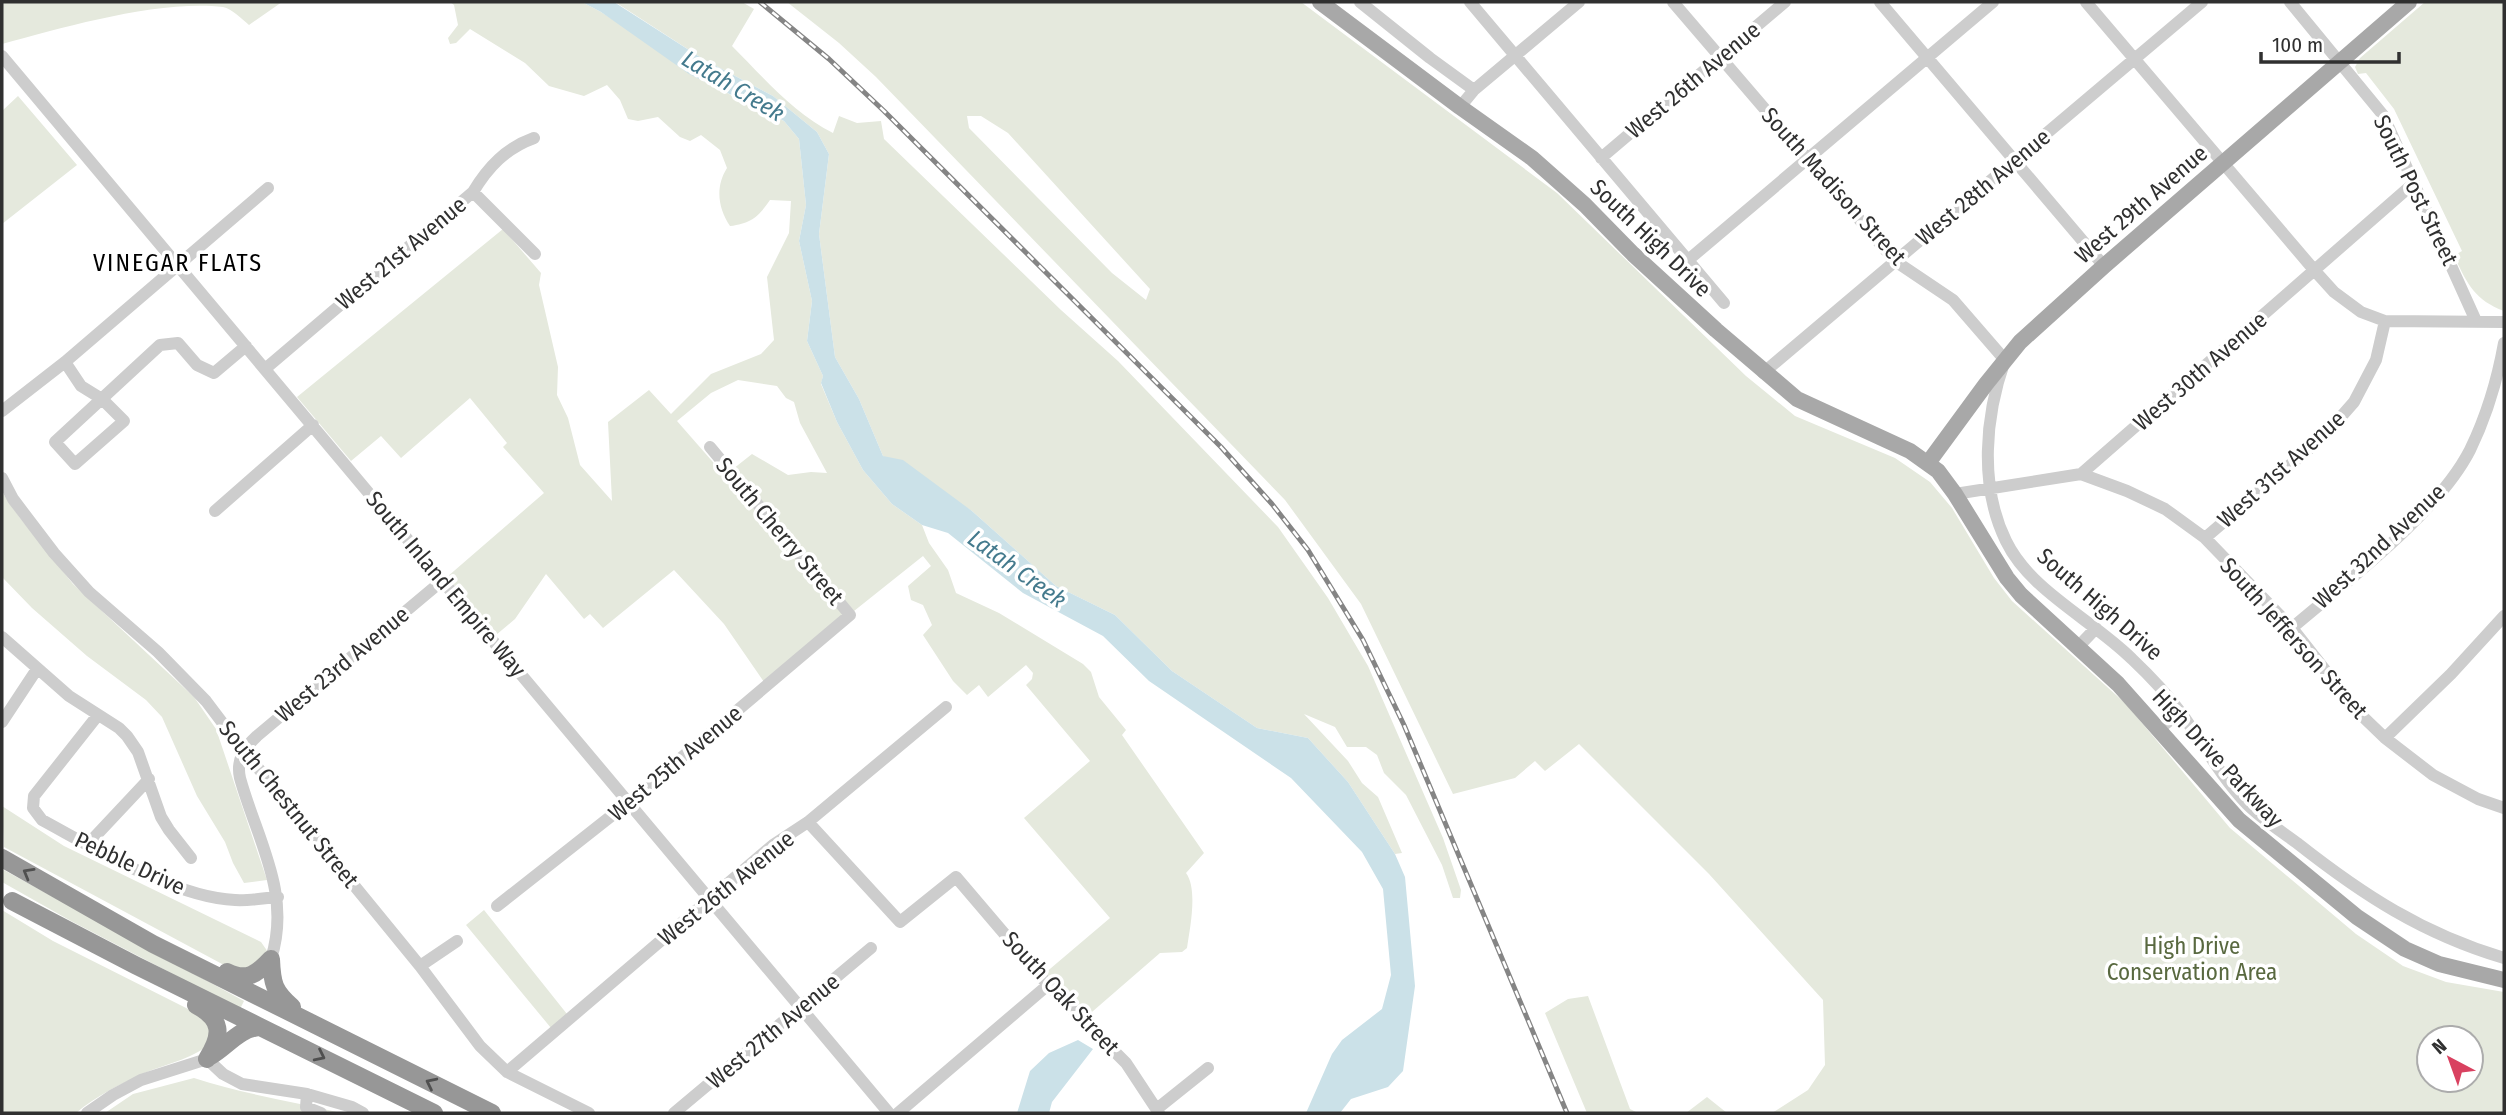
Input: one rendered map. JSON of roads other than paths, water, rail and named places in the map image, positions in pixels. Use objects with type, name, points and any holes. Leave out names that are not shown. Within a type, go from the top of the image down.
[{"type":"highway","points":[[2,858],[153,944],[492,1113]]},
{"type":"highway","points":[[54,888],[234,976],[246,978],[256,975],[271,959]]},
{"type":"highway","points":[[7,898],[434,1113]]},
{"type":"highway","points":[[7,898],[58,933],[207,1011],[214,1018],[218,1035],[207,1059]]},
{"type":"highway","points":[[271,959],[275,990],[293,1009],[320,1027]]},
{"type":"highway","points":[[207,1059],[221,1051],[242,1031],[259,1027]]},
{"type":"main road","name":"South High Drive","points":[[1320,2],[1532,158],[1763,373],[1797,399],[1910,451],[1944,478],[1955,494]]},
{"type":"main road","name":"West 29th Avenue","points":[[1928,463],[2020,342],[2409,2]]},
{"type":"main road","name":"High Drive Parkway","points":[[1955,494],[2007,579],[2118,684],[2239,820],[2357,917],[2405,948],[2439,964],[2504,980]]},
{"type":"street","points":[[1360,2],[1474,90]]},
{"type":"street","points":[[1470,2],[1724,303]]},
{"type":"street","points":[[1460,107],[1474,90],[1579,2]]},
{"type":"street","name":"South Madison Street","points":[[1673,2],[1895,261],[1953,300],[2005,360]]},
{"type":"street","name":"West 26th Avenue","points":[[1601,158],[1785,2]]},
{"type":"street","points":[[1880,2],[2104,266]]},
{"type":"street","points":[[1687,261],[1993,2]]},
{"type":"street","points":[[2086,2],[2334,292],[2354,307],[2385,321],[2504,322]]},
{"type":"street","name":"West 28th Avenue","points":[[1763,373],[2202,2]]},
{"type":"street","name":"South Post Street","points":[[2290,2],[2383,115],[2476,321]]},
{"type":"street","name":"South Inland Empire Way","points":[[2,56],[889,1113]]},
{"type":"street","name":"West 21st Avenue","points":[[265,369],[473,192],[482,177],[513,145],[534,138]]},
{"type":"street","name":"West 30th Avenue","points":[[2081,474],[2414,183]]},
{"type":"street","points":[[2,411],[65,362],[268,188]]},
{"type":"street","points":[[473,192],[535,254]]},
{"type":"street","name":"West 31st Avenue","points":[[2204,538],[2325,435],[2354,402],[2376,360],[2385,321]]},
{"type":"street","points":[[65,362],[81,386],[102,399],[124,421],[75,464],[55,442],[102,399],[124,376],[160,345],[178,343],[197,365],[214,373],[246,346]]},
{"type":"street","name":"West 32nd Avenue","points":[[2292,628],[2390,543],[2438,496],[2469,452],[2495,391],[2504,344]]},
{"type":"street","name":"South High Drive","points":[[2005,360],[1994,391],[1990,419],[1990,487],[1997,521],[2014,557],[2031,577],[2130,656],[2158,684],[2248,805],[2371,899],[2437,934],[2467,947],[2504,958]]},
{"type":"street","points":[[215,511],[313,425]]},
{"type":"street","name":"South Cherry Street","points":[[710,447],[850,615]]},
{"type":"street","points":[[1955,494],[2081,474]]},
{"type":"street","name":"South Jefferson Street","points":[[2081,474],[2165,509],[2204,538],[2292,628],[2358,712],[2385,738],[2433,775],[2478,799],[2504,808]]},
{"type":"street","name":"South Chestnut Street","points":[[2,478],[13,499],[89,592],[191,683],[420,966],[480,1046],[507,1072],[589,1113]]},
{"type":"street","name":"West 23rd Avenue","points":[[244,751],[257,736],[443,580]]},
{"type":"street","name":"West 25th Avenue","points":[[497,906],[629,802],[850,615]]},
{"type":"street","points":[[2385,738],[2451,674],[2504,615]]},
{"type":"street","points":[[2078,647],[2096,628]]},
{"type":"street","points":[[2,637],[69,696],[119,728],[133,743],[149,779],[161,817],[191,858]]},
{"type":"street","points":[[2,722],[37,669]]},
{"type":"street","name":"West 26th Avenue","points":[[507,1072],[774,845],[808,822],[946,706]]},
{"type":"street","points":[[2160,729],[2180,712]]},
{"type":"street","name":"Pebble Drive","points":[[98,715],[34,796],[33,808],[42,820],[183,890],[234,900],[278,897]]},
{"type":"street","points":[[244,751],[239,765],[240,778],[278,897],[279,925],[271,959]]},
{"type":"street","points":[[88,844],[149,779]]},
{"type":"street","name":"South Oak Street","points":[[808,822],[900,922],[956,877],[1048,985],[1126,1063],[1158,1111]]},
{"type":"street","points":[[2357,917],[2371,899]]},
{"type":"street","points":[[420,966],[457,941]]},
{"type":"street","name":"West 27th Avenue","points":[[674,1113],[871,948]]},
{"type":"street","points":[[898,1113],[1048,985]]},
{"type":"street","points":[[86,1113],[141,1080],[207,1059],[223,1074],[242,1084],[307,1094],[352,1107],[363,1113]]},
{"type":"street","points":[[1158,1111],[1208,1068]]},
{"type":"street","points":[[307,1094],[306,1107],[321,1113]]},
{"type":"water","name":"Latah Creek","points":[[582,2],[614,2],[703,59],[773,96],[817,132],[829,154],[819,234],[835,357],[859,399],[883,456],[903,460],[972,511],[1056,586],[1115,615],[1172,671],[1257,728],[1308,738],[1348,782],[1395,854],[1405,877],[1415,986],[1403,1071],[1388,1087],[1351,1099],[1340,1113],[1306,1113],[1332,1054],[1342,1040],[1382,1009],[1391,975],[1383,889],[1362,852],[1291,778],[1149,681],[1103,636],[1023,593],[948,533],[922,525],[892,504],[863,470],[837,422],[821,383],[823,376],[807,341],[812,301],[799,241],[806,205],[799,139],[784,121],[689,74],[601,12]]},
{"type":"water","points":[[1078,1040],[1093,1049],[1052,1102],[1049,1113],[1017,1113],[1030,1071],[1049,1053]]},
{"type":"railway","points":[[760,2],[829,59],[884,111],[1221,447],[1272,504],[1308,550],[1363,640],[1404,725],[1567,1113]]},
{"type":"district","name":"VINEGAR FLATS","points":[[178,263]]},
{"type":"park label","name":"High Drive Conservation Area","points":[[2192,959]]}]
